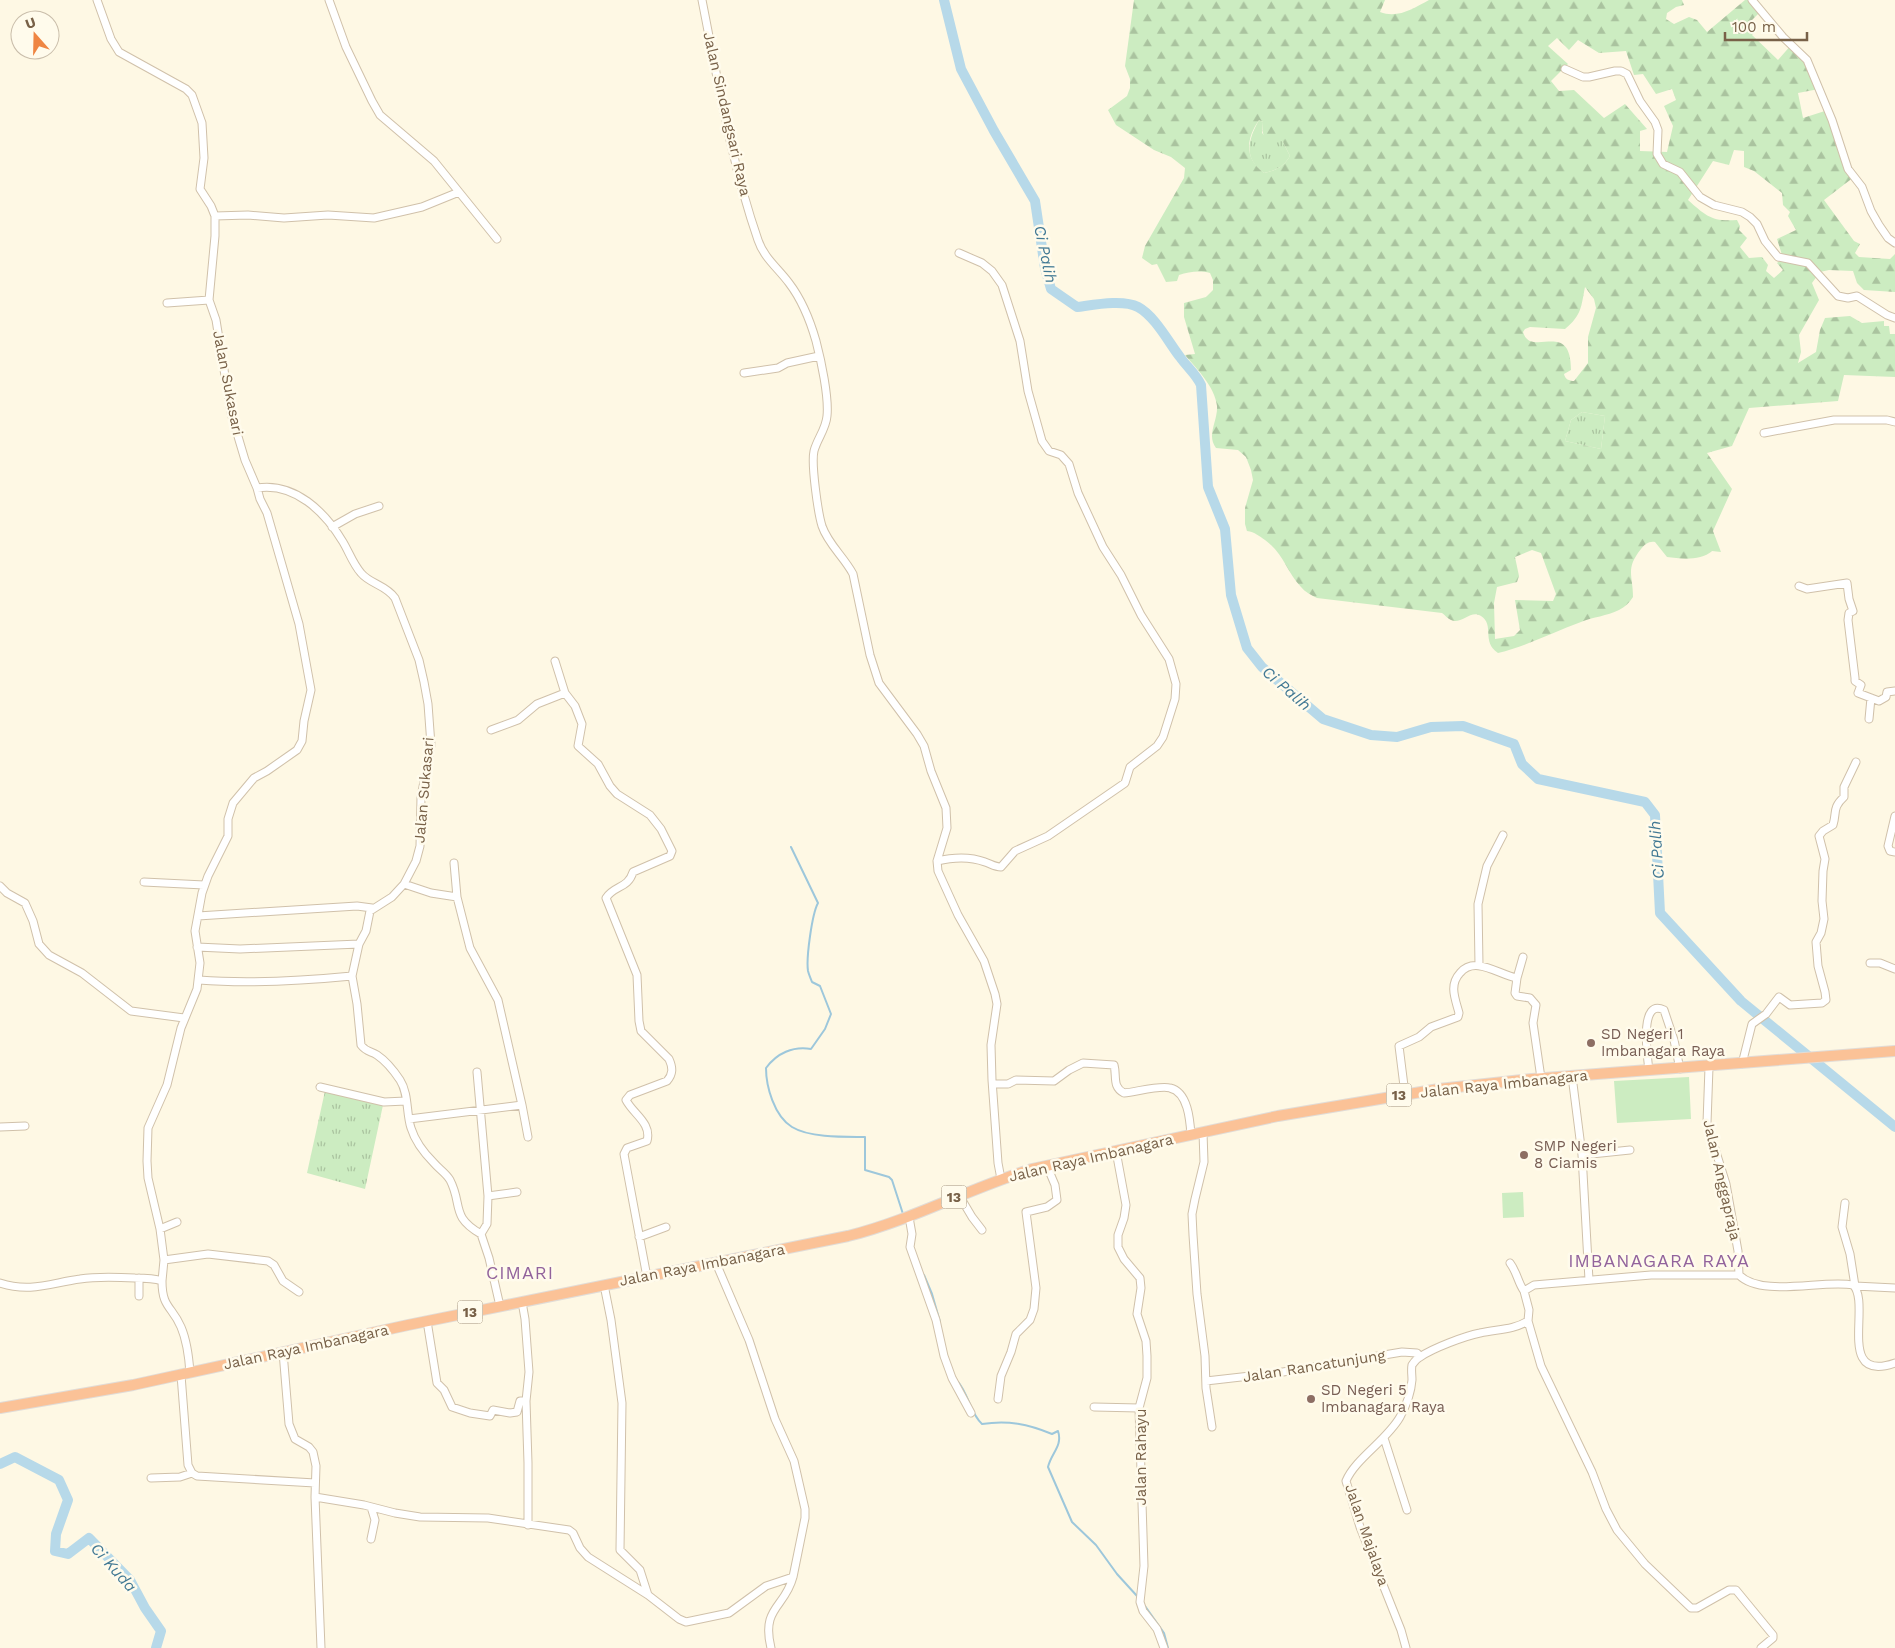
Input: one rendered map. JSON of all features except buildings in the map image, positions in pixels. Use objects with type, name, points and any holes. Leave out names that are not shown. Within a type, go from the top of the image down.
[{"type":"highway","name":"Jalan Raya Imbanagara","points":[[0,1408],[185,1374],[427,1321],[848,1236],[879,1228],[906,1218],[1001,1179],[1047,1166],[1278,1116],[1405,1094],[1541,1078],[1895,1052]]},
{"type":"highway","name":"Jalan Raya Imbanagara","points":[[0,1403],[38,1401]]},
{"type":"street","name":"Jalan Sukasari","points":[[97,0],[111,39],[119,52],[170,79],[192,95],[199,111],[204,135],[204,167],[200,189],[211,206],[214,216],[215,236],[209,300],[217,327],[231,413],[245,460],[257,488],[276,487],[296,495],[315,506],[343,542],[360,572],[391,592],[419,660],[428,704],[430,745],[421,797],[420,846],[411,873],[404,884],[392,897],[372,908]]},
{"type":"street","points":[[329,0],[346,47],[376,108],[385,120],[434,161],[497,239]]},
{"type":"street","name":"Jalan Sindangsari Raya","points":[[702,0],[740,183],[759,242],[772,264],[787,280],[799,298],[811,325],[819,356],[828,410],[824,428],[814,453],[813,464],[819,514],[826,536],[853,574],[870,656],[879,683],[917,734],[927,753],[931,771],[948,817],[947,828],[937,861]]},
{"type":"street","points":[[1752,0],[1783,37],[1807,60],[1832,120],[1848,169],[1862,187],[1871,211],[1879,225],[1888,238],[1895,243]]},
{"type":"street","points":[[1565,69],[1583,77],[1614,71],[1621,71],[1627,74],[1640,101],[1655,122],[1658,130],[1657,154],[1660,160],[1680,172],[1700,197],[1714,205],[1742,212],[1750,217],[1757,224],[1765,241],[1778,257],[1808,264],[1838,296],[1848,298],[1857,296],[1895,318]]},
{"type":"street","points":[[214,216],[248,215],[284,218],[328,215],[374,218],[422,207],[459,192]]},
{"type":"street","points":[[959,254],[982,263],[992,271],[1002,285],[1020,341],[1028,390],[1042,441],[1049,451],[1062,455],[1069,464],[1078,493],[1103,547],[1121,575],[1141,615],[1169,659],[1175,675],[1176,692],[1176,699],[1163,736],[1157,746],[1130,767],[1125,782],[1048,836],[1017,849],[1001,867],[962,857],[951,857],[937,861],[938,871],[947,892],[984,961],[995,994],[997,1004],[992,1045],[993,1084],[998,1163],[1001,1179]]},
{"type":"street","points":[[167,303],[209,300]]},
{"type":"street","points":[[744,373],[778,368],[786,363],[819,356]]},
{"type":"street","points":[[1764,433],[1834,420],[1887,420],[1895,422]]},
{"type":"street","points":[[192,1474],[188,1466],[185,1374],[187,1348],[181,1327],[162,1296],[164,1260],[160,1229],[148,1178],[146,1161],[148,1128],[167,1085],[184,1018],[199,980],[200,963],[195,931],[204,885],[228,836],[228,819],[233,803],[254,778],[267,772],[297,750],[302,741],[304,721],[311,690],[299,624],[267,513],[257,488]]},
{"type":"street","points":[[332,527],[354,514],[378,506]]},
{"type":"street","points":[[1799,586],[1807,589],[1847,583],[1849,600],[1853,611],[1849,613],[1848,620],[1855,681],[1861,685],[1857,692],[1879,701],[1884,699],[1887,692],[1895,691]]},
{"type":"street","points":[[555,660],[565,693],[575,706],[582,724],[578,743],[580,749],[598,764],[610,786],[617,794],[650,815],[661,829],[672,851],[672,854],[667,857],[633,872],[630,882],[608,894],[606,898],[637,975],[641,1031],[670,1059],[672,1065],[671,1077],[667,1081],[627,1097],[626,1100],[642,1119],[648,1135],[647,1141],[627,1148],[624,1154],[647,1277]]},
{"type":"street","points":[[491,730],[518,720],[538,704],[565,693]]},
{"type":"street","points":[[1869,719],[1871,698]]},
{"type":"street","points":[[1742,1064],[1751,1026],[1779,997],[1790,1005],[1822,1003],[1826,1000],[1816,942],[1823,927],[1824,919],[1822,901],[1825,859],[1819,836],[1833,825],[1835,807],[1844,798],[1845,782],[1856,762]]},
{"type":"street","points":[[1895,816],[1888,846],[1890,851],[1895,852]]},
{"type":"street","points":[[1479,965],[1478,904],[1488,866],[1503,835]]},
{"type":"street","points":[[454,863],[457,897],[472,955],[498,1000],[528,1137]]},
{"type":"street","points":[[144,882],[204,885]]},
{"type":"street","points":[[404,884],[431,893],[457,897]]},
{"type":"street","points":[[0,886],[7,893],[25,903],[33,921],[39,944],[48,955],[82,973],[131,1011],[184,1018]]},
{"type":"street","points":[[198,916],[357,906],[372,908],[368,915],[365,934],[359,944],[352,976],[361,1045],[368,1052],[378,1055],[401,1080],[406,1093],[408,1119],[415,1138],[433,1162],[450,1180],[460,1216],[470,1228],[481,1234],[489,1258],[500,1306]]},
{"type":"street","points":[[197,946],[240,949],[359,944]]},
{"type":"street","points":[[1523,957],[1515,993],[1517,996],[1530,998],[1536,1005],[1534,1023],[1541,1078]]},
{"type":"street","points":[[1870,964],[1880,963],[1895,969]]},
{"type":"street","points":[[1405,1094],[1399,1046],[1419,1037],[1431,1026],[1458,1017],[1459,1013],[1453,985],[1455,979],[1465,968],[1469,965],[1479,965],[1517,978]]},
{"type":"street","points":[[199,980],[226,982],[306,981],[352,976]]},
{"type":"street","points":[[1648,1071],[1646,1025],[1650,1013],[1653,1010],[1659,1009],[1664,1010],[1680,1069]]},
{"type":"street","points":[[993,1084],[1008,1084],[1016,1080],[1054,1081],[1083,1063],[1114,1065],[1115,1082],[1120,1091],[1124,1093],[1168,1087],[1177,1092],[1183,1098],[1186,1105],[1190,1119],[1191,1135]]},
{"type":"street","name":"Jalan Anggapraja","points":[[1709,1066],[1707,1123],[1726,1184],[1738,1251],[1739,1275]]},
{"type":"street","points":[[477,1072],[488,1196],[487,1224],[481,1234]]},
{"type":"street","points":[[1572,1076],[1582,1155],[1588,1280]]},
{"type":"street","points":[[320,1087],[384,1102],[406,1101]]},
{"type":"street","points":[[408,1119],[522,1104]]},
{"type":"street","points":[[0,1127],[25,1126]]},
{"type":"street","points":[[1203,1132],[1204,1162],[1195,1199],[1193,1228],[1196,1294],[1205,1356],[1212,1427]]},
{"type":"street","points":[[1582,1155],[1630,1150]]},
{"type":"street","name":"Jalan Rahayu","points":[[1116,1151],[1126,1205],[1118,1235],[1118,1247],[1124,1259],[1137,1273],[1141,1283],[1137,1314],[1146,1341],[1146,1384],[1139,1408],[1144,1566],[1140,1600],[1143,1611],[1157,1629],[1164,1648]]},
{"type":"street","points":[[998,1399],[1001,1376],[1016,1334],[1030,1320],[1036,1300],[1026,1212],[1047,1207],[1057,1200],[1055,1185],[1047,1166]]},
{"type":"street","points":[[488,1196],[517,1192]]},
{"type":"street","points":[[959,1195],[972,1218],[982,1230]]},
{"type":"street","points":[[1845,1203],[1842,1227],[1850,1254],[1857,1293],[1858,1340],[1862,1354],[1870,1365],[1895,1363]]},
{"type":"street","points":[[906,1218],[936,1320],[944,1356],[952,1378],[971,1412]]},
{"type":"street","points":[[160,1229],[178,1222]]},
{"type":"street","points":[[639,1237],[666,1228]]},
{"type":"street","points":[[164,1260],[208,1254],[268,1261],[274,1266],[283,1281],[299,1292]]},
{"type":"street","points":[[716,1263],[749,1340],[770,1408],[794,1461],[806,1518],[793,1577],[788,1590],[775,1607],[770,1620],[768,1629],[770,1648]]},
{"type":"street","points":[[1510,1263],[1524,1292],[1529,1310],[1528,1321],[1541,1366],[1592,1472],[1606,1509],[1620,1534],[1628,1545],[1634,1548],[1645,1564],[1691,1608],[1697,1608],[1729,1590],[1736,1590],[1773,1635],[1773,1638],[1760,1648]]},
{"type":"street","points":[[1524,1292],[1529,1287],[1539,1284],[1651,1275],[1739,1275],[1745,1281],[1757,1285],[1796,1287],[1847,1284],[1895,1288]]},
{"type":"street","points":[[0,1283],[11,1287],[38,1288],[83,1278],[139,1278],[162,1281]]},
{"type":"street","points":[[139,1278],[139,1296]]},
{"type":"street","points":[[604,1285],[611,1320],[622,1403],[620,1550],[640,1570],[648,1595]]},
{"type":"street","points":[[522,1302],[529,1372],[526,1401],[529,1486],[528,1525]]},
{"type":"street","points":[[427,1321],[438,1383],[444,1390],[452,1407],[470,1413],[490,1416],[493,1410],[510,1413],[517,1412],[520,1401],[526,1401]]},
{"type":"street","points":[[1420,1356],[1471,1335],[1506,1329],[1528,1321]]},
{"type":"street","points":[[283,1352],[289,1424],[295,1439],[309,1447],[313,1452],[316,1466],[315,1497],[321,1648]]},
{"type":"street","name":"Jalan Rancatunjung","points":[[1206,1381],[1289,1371],[1402,1352],[1417,1353],[1420,1356]]},
{"type":"street","name":"Jalan Majalaya","points":[[1406,1648],[1401,1630],[1360,1527],[1346,1481],[1352,1471],[1397,1422],[1404,1408],[1412,1380],[1413,1363],[1420,1356]]},
{"type":"street","points":[[1094,1407],[1139,1408]]},
{"type":"street","points":[[1384,1438],[1406,1510]]},
{"type":"street","points":[[151,1478],[180,1477],[192,1474],[198,1476],[315,1483]]},
{"type":"street","points":[[315,1497],[420,1517],[488,1518],[569,1530],[588,1557],[648,1595],[678,1619],[686,1622],[729,1613],[766,1586],[793,1577]]},
{"type":"street","points":[[371,1507],[375,1520],[372,1539]]},
{"type":"green space","points":[[1134,0],[1385,0],[1380,12],[1393,14],[1406,12],[1429,0],[1682,0],[1684,5],[1676,7],[1667,13],[1666,19],[1674,24],[1689,17],[1697,20],[1707,32],[1745,0],[1748,0],[1759,13],[1748,24],[1755,31],[1752,35],[1778,60],[1792,44],[1803,57],[1819,89],[1798,93],[1803,118],[1828,110],[1854,177],[1824,200],[1854,241],[1860,244],[1855,253],[1859,257],[1890,259],[1895,254],[1895,292],[1864,290],[1857,283],[1853,271],[1829,270],[1820,272],[1812,283],[1819,300],[1799,335],[1801,352],[1798,363],[1816,352],[1820,330],[1825,318],[1850,316],[1862,323],[1884,321],[1884,326],[1889,326],[1890,334],[1895,334],[1895,377],[1844,375],[1838,401],[1749,408],[1732,446],[1707,453],[1732,489],[1713,531],[1721,552],[1712,551],[1697,558],[1673,558],[1667,557],[1655,542],[1647,543],[1636,556],[1631,567],[1633,597],[1625,606],[1614,612],[1586,620],[1530,643],[1498,653],[1490,644],[1485,620],[1477,614],[1455,621],[1442,613],[1317,598],[1301,587],[1271,545],[1257,534],[1247,531],[1245,508],[1253,480],[1246,457],[1238,450],[1216,448],[1213,443],[1212,433],[1217,412],[1216,399],[1205,379],[1185,355],[1195,354],[1184,317],[1184,303],[1206,297],[1213,290],[1213,280],[1210,273],[1187,273],[1179,275],[1177,281],[1166,282],[1157,264],[1152,265],[1142,258],[1145,246],[1184,178],[1185,168],[1171,157],[1154,150],[1116,125],[1108,110],[1127,96],[1130,88],[1130,79],[1125,66]],"holes":[[[1557,38],[1569,50],[1578,40],[1599,53],[1626,51],[1634,75],[1643,74],[1656,94],[1672,89],[1676,100],[1664,106],[1673,126],[1667,152],[1640,151],[1640,131],[1647,129],[1625,104],[1604,118],[1574,90],[1559,91],[1551,81],[1568,64],[1548,46]],[[1259,120],[1263,122],[1264,137],[1271,143],[1280,140],[1283,142],[1290,156],[1279,168],[1264,173],[1250,155],[1251,134]],[[1734,150],[1744,151],[1744,167],[1754,171],[1782,193],[1783,205],[1790,212],[1788,216],[1796,230],[1777,239],[1783,258],[1777,263],[1783,270],[1774,278],[1766,271],[1768,265],[1762,257],[1749,258],[1740,247],[1747,238],[1739,230],[1740,226],[1737,220],[1721,220],[1710,217],[1688,200],[1713,161],[1729,165]],[[1585,287],[1594,299],[1596,308],[1588,337],[1588,363],[1572,381],[1566,378],[1564,374],[1571,370],[1569,355],[1565,346],[1558,342],[1534,342],[1527,339],[1523,332],[1530,327],[1565,329],[1578,315]],[[1582,412],[1605,416],[1601,449],[1565,441],[1571,420]],[[1532,550],[1541,553],[1556,594],[1553,601],[1515,600],[1520,630],[1514,636],[1495,639],[1494,603],[1497,587],[1517,582],[1519,576],[1515,557]]]},
{"type":"green space","points":[[1259,120],[1263,122],[1262,133],[1271,142],[1280,139],[1290,156],[1279,168],[1264,173],[1257,167],[1250,155],[1250,142]]},
{"type":"green space","points":[[1582,412],[1605,416],[1601,449],[1565,441],[1571,420]]},
{"type":"green space","points":[[1689,1077],[1691,1119],[1617,1123],[1614,1081]]},
{"type":"green space","points":[[325,1091],[383,1105],[365,1189],[307,1173]]},
{"type":"green space","points":[[1523,1192],[1524,1217],[1503,1218],[1502,1193]]},
{"type":"waterway","name":"Ci Palih","points":[[944,0],[961,69],[994,131],[1035,201],[1045,268],[1051,289],[1077,307],[1116,303],[1138,307],[1156,323],[1201,385],[1208,487],[1225,529],[1231,595],[1247,648],[1262,667],[1323,719],[1371,735],[1397,737],[1431,727],[1463,726],[1514,744],[1522,764],[1538,779],[1645,802],[1655,815],[1660,913],[1741,1001],[1895,1127]]},
{"type":"waterway","points":[[791,847],[818,903],[810,936],[808,971],[812,982],[820,986],[831,1014],[825,1029],[811,1049],[804,1048],[786,1052],[775,1058],[766,1068],[769,1092],[780,1116],[799,1131],[827,1136],[865,1137],[865,1170],[889,1177],[892,1180],[903,1214]]},
{"type":"waterway","points":[[924,1275],[940,1322]]},
{"type":"waterway","points":[[958,1382],[975,1415],[982,1424],[1009,1423],[1026,1425],[1052,1434],[1058,1431],[1058,1445],[1048,1467],[1072,1522],[1096,1545],[1117,1574],[1137,1596]]},
{"type":"waterway","name":"Ci Kuda","points":[[0,1464],[15,1457],[59,1480],[68,1500],[56,1534],[55,1551],[68,1554],[89,1538],[130,1580],[145,1608],[161,1631],[156,1648]]},
{"type":"waterway","points":[[1145,1606],[1164,1633],[1168,1648]]},
{"type":"place","name":"SD Negeri 1 Imbanagara Raya","points":[[1591,1043]]},
{"type":"place","name":"SMP Negeri 8 Ciamis","points":[[1524,1155]]},
{"type":"place","name":"SD Negeri 5 Imbanagara Raya","points":[[1311,1399]]},
{"type":"district","name":"IMBANAGARA RAYA","points":[[1659,1261]]},
{"type":"district","name":"CIMARI","points":[[520,1273]]}]
